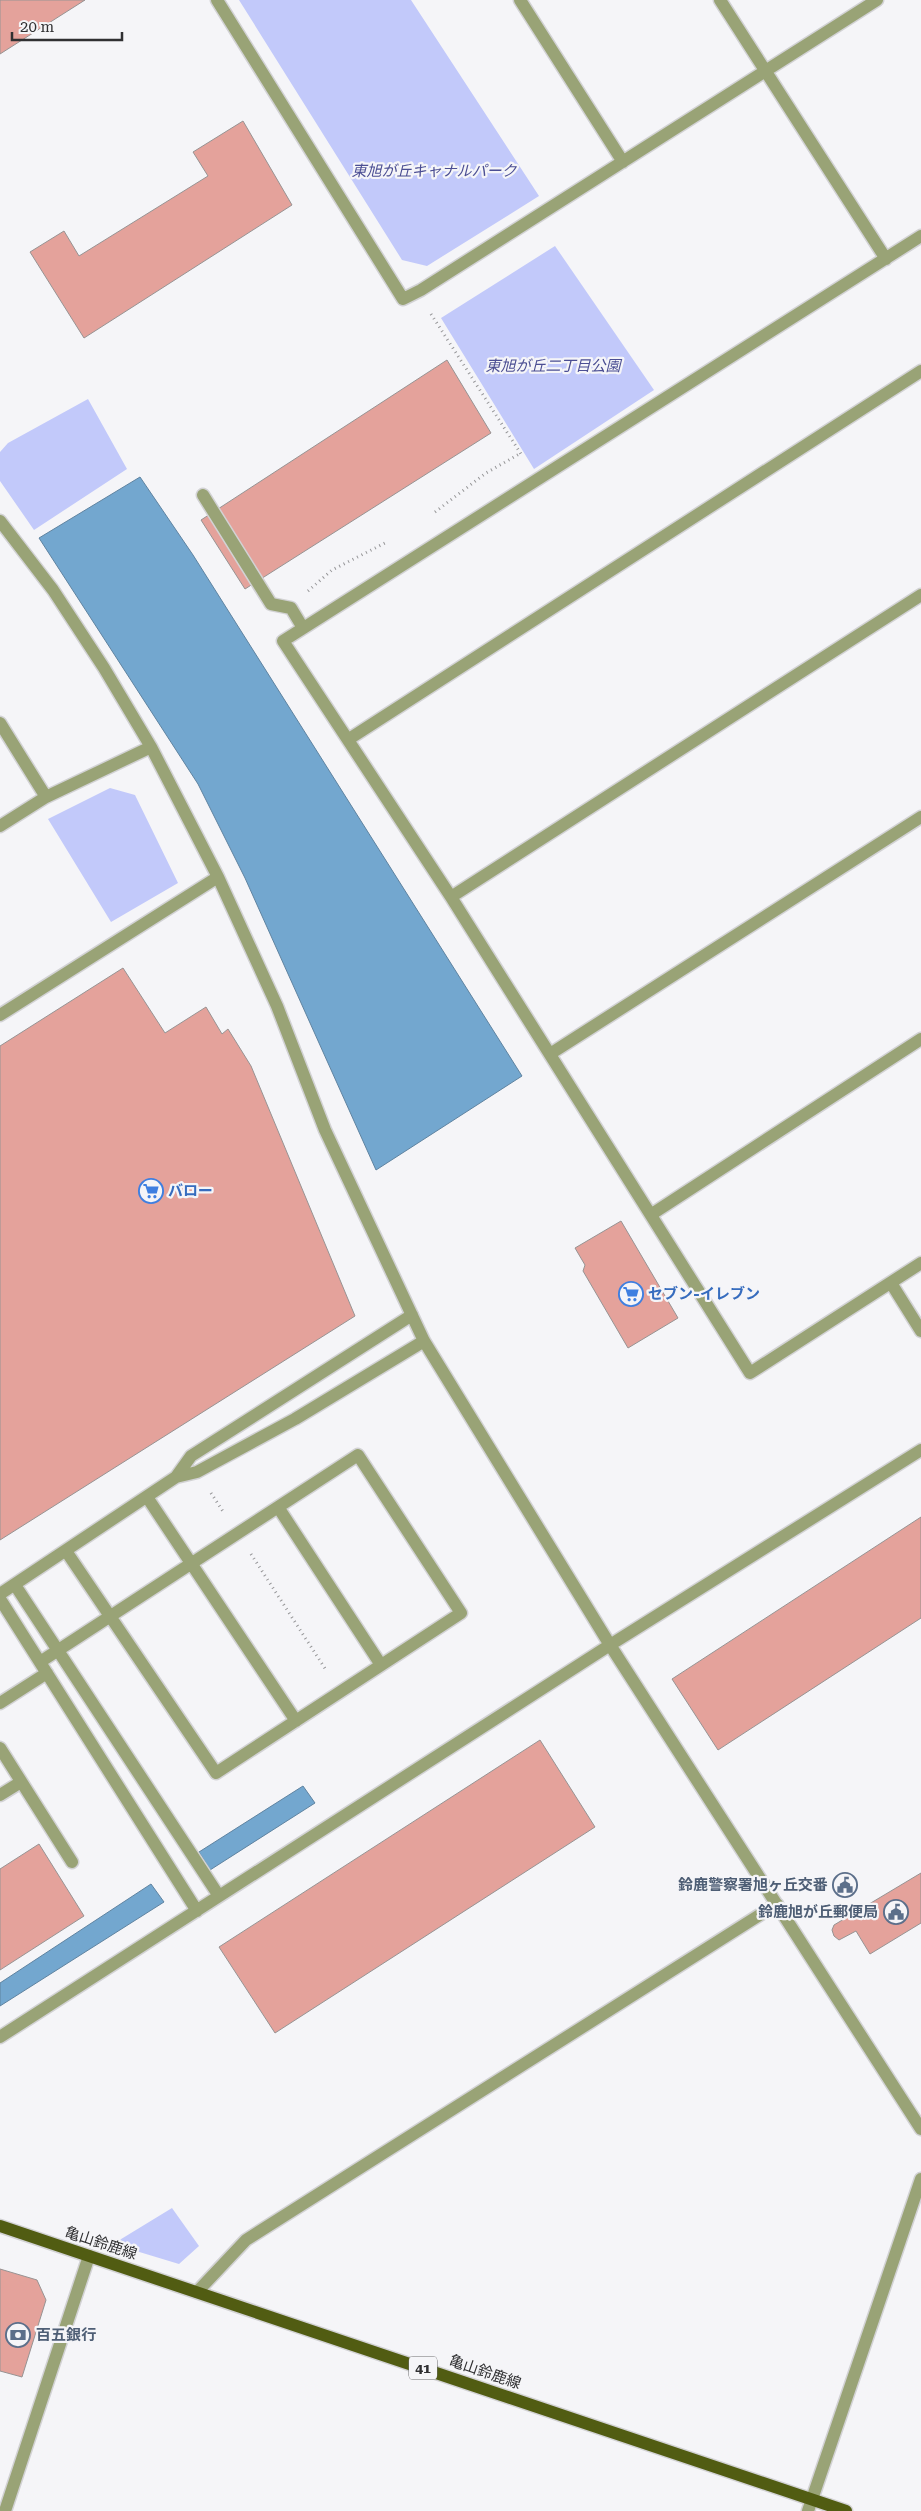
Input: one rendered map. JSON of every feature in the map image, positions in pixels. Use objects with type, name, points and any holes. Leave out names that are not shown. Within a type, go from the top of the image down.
[{"type":"main road","name":"亀山鈴鹿線","points":[[0,2226],[197,2292],[810,2506],[846,2511]]},
{"type":"street","points":[[217,0],[403,299],[421,290],[877,0]]},
{"type":"street","points":[[520,0],[623,162]]},
{"type":"street","points":[[720,0],[886,259]]},
{"type":"street","points":[[921,236],[284,641],[350,739],[451,896],[750,1373],[921,1263]]},
{"type":"street","points":[[350,739],[921,371]]},
{"type":"street","points":[[203,495],[271,604],[291,608],[303,628]]},
{"type":"street","points":[[0,521],[53,590],[104,668],[151,747],[218,877],[277,1006],[325,1130],[424,1341],[610,1645],[921,2129]]},
{"type":"street","points":[[451,896],[921,595]]},
{"type":"street","points":[[0,723],[46,797]]},
{"type":"street","points":[[0,826],[46,797],[151,747]]},
{"type":"street","points":[[550,1054],[921,817]]},
{"type":"street","points":[[0,1015],[218,877]]},
{"type":"street","points":[[652,1214],[921,1039]]},
{"type":"street","points":[[891,1282],[921,1331]]},
{"type":"street","points":[[176,1477],[190,1456],[412,1315]]},
{"type":"street","points":[[0,1594],[176,1477],[197,1472],[295,1419],[424,1341]]},
{"type":"street","points":[[0,2037],[610,1645],[921,1450]]},
{"type":"street","points":[[0,1703],[44,1667],[57,1651],[110,1616],[191,1563],[358,1455],[461,1613],[216,1773],[110,1616],[66,1551]]},
{"type":"street","points":[[147,1497],[296,1721]]},
{"type":"street","points":[[278,1507],[381,1665]]},
{"type":"street","points":[[15,1585],[219,1896]]},
{"type":"street","points":[[0,1599],[197,1911]]},
{"type":"street","points":[[0,1748],[72,1862]]},
{"type":"street","points":[[0,1795],[21,1782]]},
{"type":"street","points":[[197,2292],[246,2240],[777,1904]]},
{"type":"street","points":[[810,2506],[921,2179]]},
{"type":"street","points":[[5,2511],[89,2256]]},
{"type":"path","points":[[430,314],[538,480]]},
{"type":"path","points":[[428,517],[486,473],[521,453]]},
{"type":"path","points":[[291,608],[320,578],[392,539]]},
{"type":"green space","name":"東旭が丘キャナルパーク","points":[[239,0],[411,0],[539,196],[427,266],[402,260]]},
{"type":"green space","name":"東旭が丘二丁目公園","points":[[555,246],[654,390],[534,469],[441,318]]},
{"type":"green space","points":[[88,399],[127,469],[34,530],[0,481],[0,452],[8,443]]},
{"type":"green space","points":[[110,788],[135,795],[178,883],[111,922],[48,819]]},
{"type":"green space","points":[[172,2208],[199,2246],[179,2264],[113,2244]]},
{"type":"shaded area","points":[[140,477],[193,555],[522,1076],[376,1170],[245,878],[198,784],[39,538]]},
{"type":"shaded area","points":[[303,1786],[315,1803],[210,1870],[199,1852]]},
{"type":"shaded area","points":[[151,1884],[164,1902],[0,2006],[0,1983]]},
{"type":"building","points":[[0,0],[85,0],[0,54]]},
{"type":"building","points":[[243,121],[292,205],[84,338],[30,252],[64,231],[79,256],[208,176],[193,152]]},
{"type":"building","points":[[447,360],[491,433],[245,589],[201,520]]},
{"type":"building","name":"バロー","points":[[123,968],[165,1033],[206,1007],[222,1034],[228,1029],[251,1066],[355,1316],[0,1540],[0,1046]]},
{"type":"building","name":"セブン-イレブン","points":[[621,1221],[678,1318],[628,1348],[583,1271],[585,1265],[575,1248]]},
{"type":"building","points":[[921,1517],[921,1618],[718,1750],[672,1679]]},
{"type":"building","points":[[540,1740],[595,1827],[275,2033],[219,1947]]},
{"type":"building","points":[[39,1844],[84,1916],[0,1970],[0,1869]]},
{"type":"building","points":[[921,1873],[921,1923],[870,1954],[856,1931],[839,1940],[834,1936],[832,1930],[834,1925]]},
{"type":"building","name":"百五銀行","points":[[0,2269],[37,2280],[46,2300],[22,2377],[0,2371]]},
{"type":"place","name":"バロー","points":[[151,1191]]},
{"type":"place","name":"セブン-イレブン","points":[[631,1294]]},
{"type":"place","name":"鈴鹿警察署旭ヶ丘交番","points":[[845,1885]]},
{"type":"place","name":"鈴鹿旭が丘郵便局","points":[[896,1912]]},
{"type":"place","name":"百五銀行","points":[[18,2335]]}]
